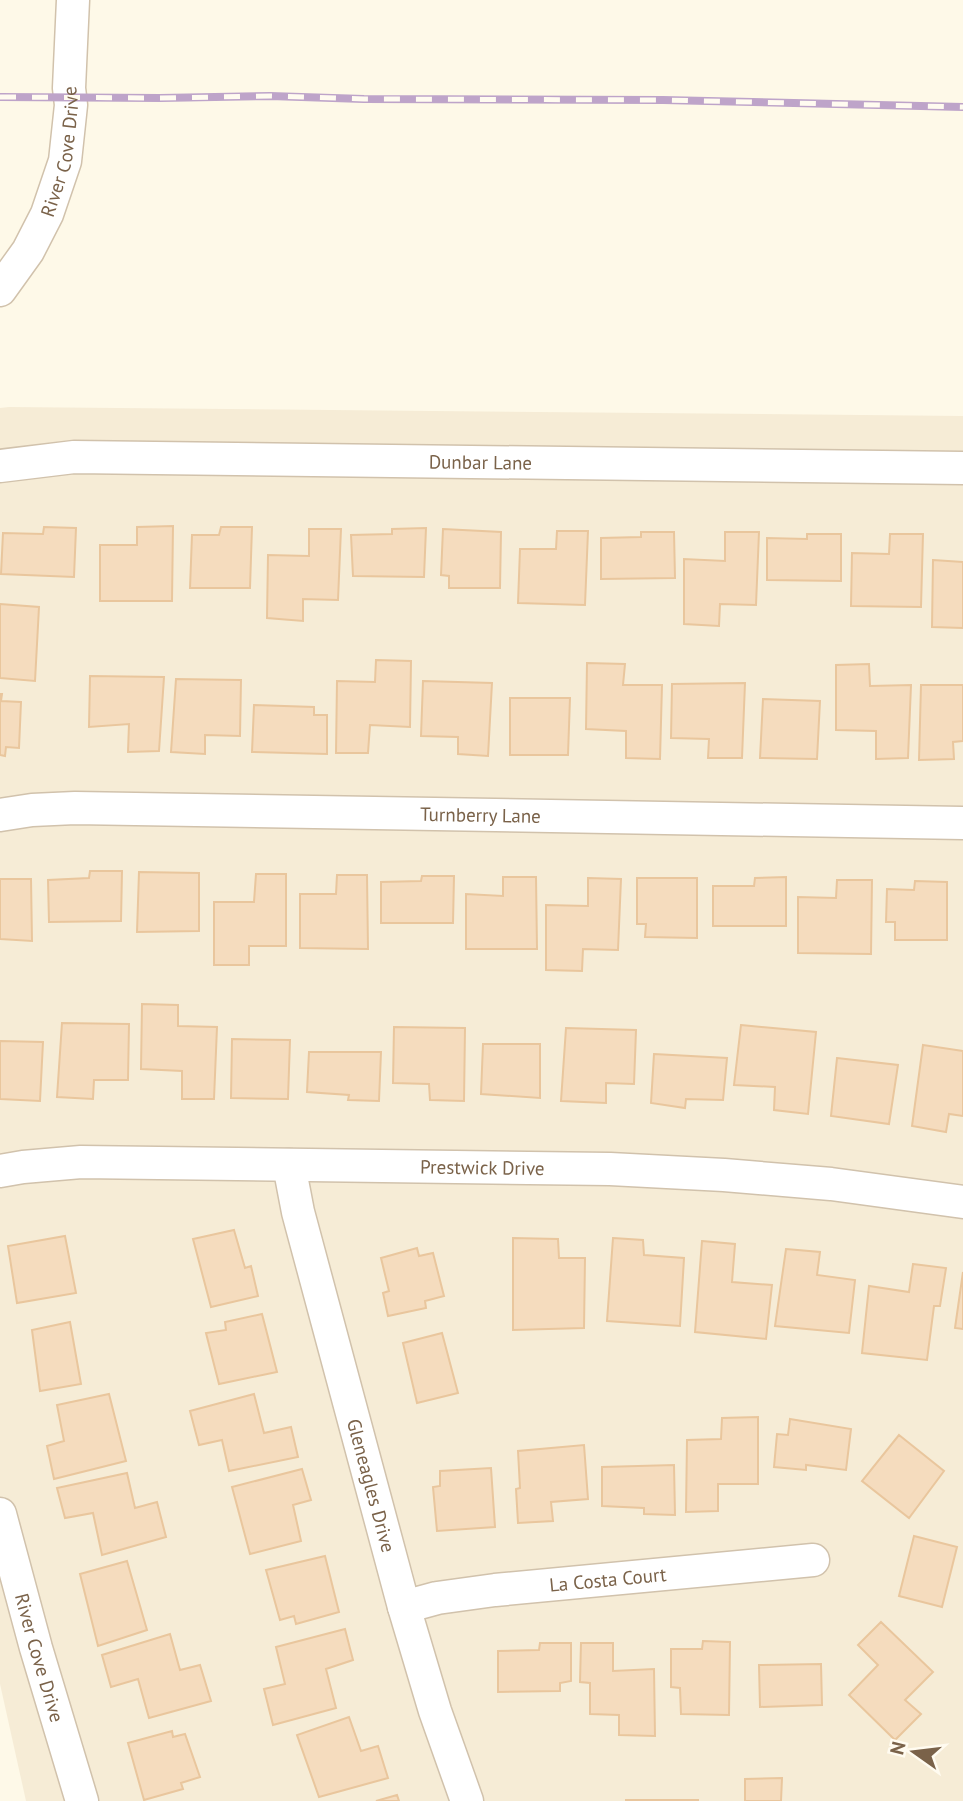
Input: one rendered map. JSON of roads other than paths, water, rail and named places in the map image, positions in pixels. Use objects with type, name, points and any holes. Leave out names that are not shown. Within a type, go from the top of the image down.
[{"type":"street","name":"River Cove Drive","points":[[0,290],[28,251],[47,214],[65,161],[71,105],[69,88],[73,0]]},
{"type":"street","name":"Dunbar Lane","points":[[0,466],[88,457],[963,468]]},
{"type":"street","name":"Turnberry Lane","points":[[0,815],[75,808],[963,823]]},
{"type":"street","name":"Prestwick Drive","points":[[0,1171],[81,1162],[610,1169],[831,1184],[963,1202]]},
{"type":"street","name":"Gleneagles Drive","points":[[289,1164],[298,1212],[404,1607],[435,1711],[467,1801]]},
{"type":"street","name":"River Cove Drive","points":[[0,1514],[36,1648],[82,1801]]},
{"type":"street","name":"La Costa Court","points":[[404,1607],[437,1598],[495,1590],[813,1560]]},
{"type":"railway","points":[[0,97],[270,96],[663,100],[963,107]]}]
